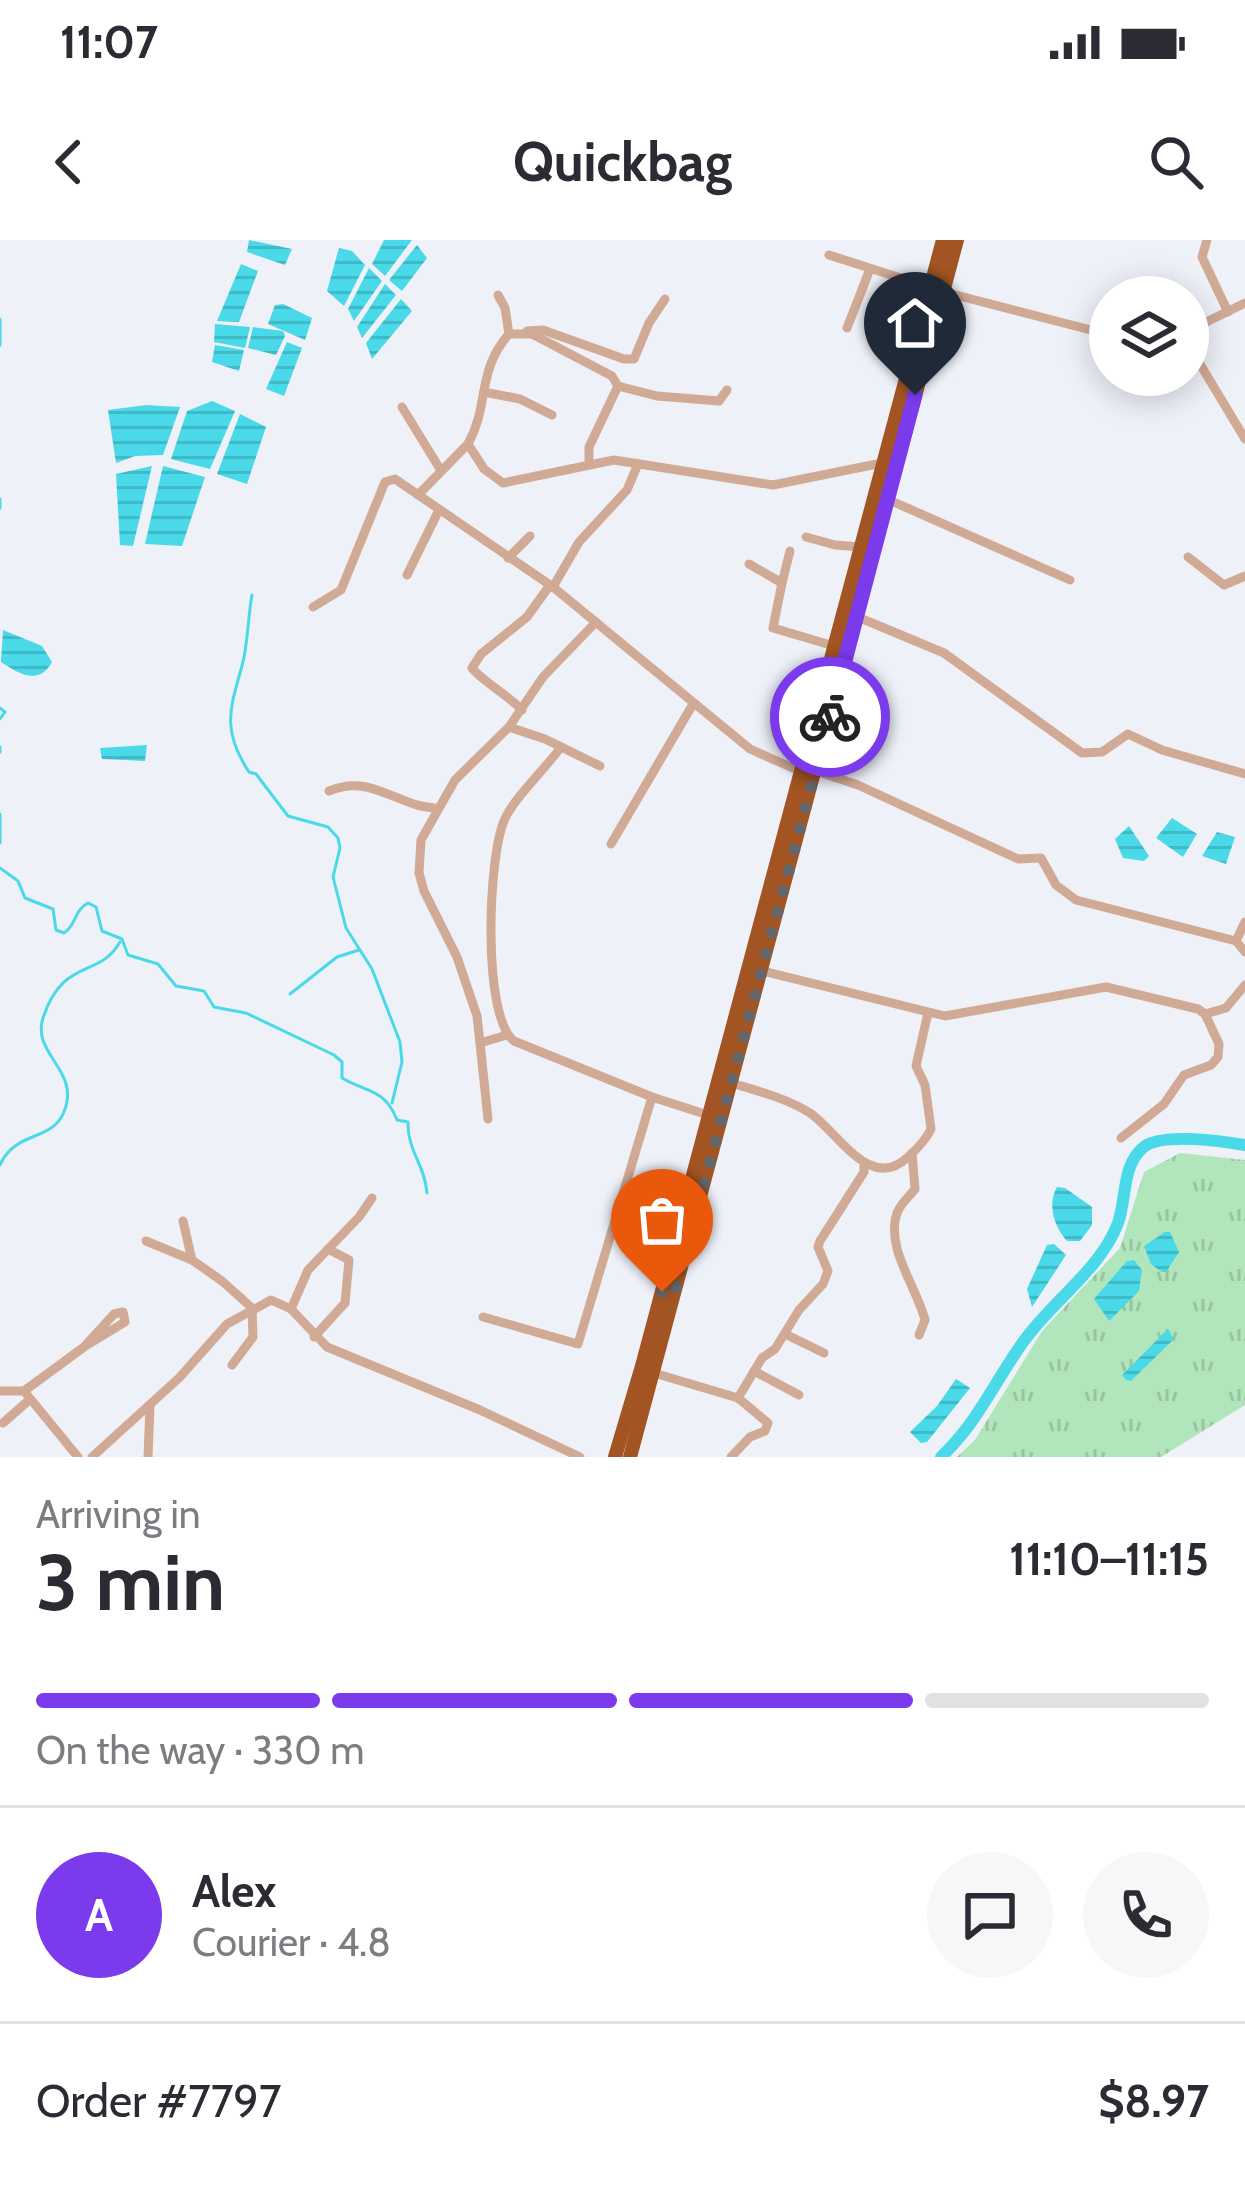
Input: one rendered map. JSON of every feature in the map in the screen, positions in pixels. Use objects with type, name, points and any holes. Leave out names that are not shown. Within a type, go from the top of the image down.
[{"type":"highway","points":[[811,773],[835,646],[887,499],[937,290],[943,240]]},
{"type":"highway","points":[[630,1457],[654,1373],[708,1115],[811,773],[882,463],[957,240]]},
{"type":"highway","points":[[615,1457],[731,1083],[755,969]]},
{"type":"street","points":[[1207,240],[1202,257],[1228,312]]},
{"type":"street","points":[[830,256],[1089,330]]},
{"type":"street","points":[[847,328],[870,268]]},
{"type":"street","points":[[418,495],[476,430],[487,365],[509,334],[506,308],[498,295]]},
{"type":"street","points":[[509,334],[543,330],[634,359],[665,299]]},
{"type":"street","points":[[1209,321],[1245,303]]},
{"type":"street","points":[[524,332],[612,376],[618,386],[704,402],[719,400],[727,390]]},
{"type":"street","points":[[1209,379],[1245,439]]},
{"type":"street","points":[[589,463],[589,447],[618,386]]},
{"type":"street","points":[[484,392],[520,399],[552,415]]},
{"type":"street","points":[[402,407],[440,469]]},
{"type":"street","points":[[468,444],[484,470],[503,483],[589,463],[638,464],[773,485],[882,463]]},
{"type":"street","points":[[522,710],[472,668],[552,586],[579,542],[627,490],[638,464]]},
{"type":"street","points":[[313,607],[341,590],[385,482],[395,479],[552,586],[750,749],[811,773],[858,784],[1018,859],[1041,858],[1056,885],[1076,900],[1236,941],[1245,952]]},
{"type":"street","points":[[887,499],[1070,580]]},
{"type":"street","points":[[407,575],[439,510]]},
{"type":"street","points":[[508,558],[530,536]]},
{"type":"street","points":[[806,537],[860,547]]},
{"type":"street","points":[[790,551],[773,628],[835,646]]},
{"type":"street","points":[[1188,557],[1224,585],[1245,577]]},
{"type":"street","points":[[749,564],[782,583]]},
{"type":"street","points":[[849,614],[944,653],[1082,753],[1096,754],[1128,734],[1180,756],[1245,774]]},
{"type":"street","points":[[488,1119],[477,1016],[457,957],[431,910],[419,873],[421,840],[435,808],[477,755],[509,727],[543,677],[596,622]]},
{"type":"street","points":[[611,844],[693,704]]},
{"type":"street","points":[[509,727],[600,766]]},
{"type":"street","points":[[507,1035],[496,996],[494,863],[503,821],[561,747]]},
{"type":"street","points":[[329,791],[359,784],[379,788],[409,804],[435,808]]},
{"type":"street","points":[[1236,941],[1245,922]]},
{"type":"street","points":[[755,969],[950,1016],[1106,987],[1205,1014],[1226,1008],[1245,986]]},
{"type":"street","points":[[731,1083],[806,1111],[863,1163],[886,1168],[900,1165],[931,1129],[925,1084],[916,1066],[928,1012]]},
{"type":"street","points":[[1121,1138],[1164,1104],[1184,1076],[1215,1062],[1220,1048],[1205,1014]]},
{"type":"street","points":[[480,1043],[507,1035],[652,1097],[708,1115]]},
{"type":"street","points":[[483,1317],[578,1344],[652,1097]]},
{"type":"street","points":[[912,1154],[915,1189],[896,1217],[894,1231],[925,1320],[919,1335]]},
{"type":"street","points":[[738,1398],[827,1276],[820,1241],[863,1172],[863,1163]]},
{"type":"street","points":[[291,1310],[308,1270],[372,1198]]},
{"type":"street","points":[[183,1220],[192,1261]]},
{"type":"street","points":[[146,1241],[192,1261],[252,1308],[253,1336],[232,1365]]},
{"type":"street","points":[[314,1337],[345,1303],[349,1260],[328,1250]]},
{"type":"street","points":[[92,1457],[106,1452],[227,1324],[271,1300],[291,1310],[326,1347],[580,1457]]},
{"type":"street","points":[[4,1424],[26,1396],[114,1314],[123,1312],[125,1322],[83,1347]]},
{"type":"street","points":[[784,1334],[824,1353]]},
{"type":"street","points":[[754,1371],[799,1395]]},
{"type":"street","points":[[654,1373],[738,1398],[768,1423],[763,1433],[750,1436],[731,1457]]},
{"type":"street","points":[[0,1391],[26,1396],[78,1457]]},
{"type":"street","points":[[148,1457],[150,1406]]},
{"type":"green space","points":[[1180,1153],[1245,1160],[1245,1405],[1161,1457],[957,1457],[975,1440],[1042,1331],[1120,1248],[1144,1172]]},
{"type":"water","points":[[249,240],[292,249],[285,265],[247,252]]},
{"type":"water","points":[[384,240],[412,240],[385,276],[372,264]]},
{"type":"water","points":[[417,245],[427,258],[402,291],[389,280]]},
{"type":"water","points":[[339,248],[352,251],[365,265],[344,306],[327,291]]},
{"type":"water","points":[[241,264],[258,271],[239,322],[217,321]]},
{"type":"water","points":[[369,268],[382,281],[354,321],[348,309]]},
{"type":"water","points":[[385,284],[396,295],[362,338],[357,327]]},
{"type":"water","points":[[401,299],[412,311],[372,359],[366,343]]},
{"type":"water","points":[[275,305],[312,318],[305,340],[268,324]]},
{"type":"water","points":[[215,324],[250,327],[245,348],[214,342]]},
{"type":"water","points":[[253,327],[283,331],[276,355],[248,348]]},
{"type":"water","points":[[287,342],[302,348],[284,396],[266,389]]},
{"type":"water","points":[[215,345],[244,350],[239,371],[212,362]]},
{"type":"water","points":[[212,401],[235,411],[210,469],[171,459],[187,411]]},
{"type":"water","points":[[180,407],[163,455],[135,456],[116,463],[108,410]]},
{"type":"water","points":[[240,414],[266,427],[247,484],[217,474]]},
{"type":"water","points":[[152,466],[133,546],[120,545],[116,474]]},
{"type":"water","points":[[163,466],[205,477],[182,546],[145,544]]},
{"type":"water","points":[[3,630],[42,646],[52,662],[47,669],[28,676],[1,662]]},
{"type":"water","points":[[147,745],[145,761],[102,759],[100,748]]},
{"type":"water","points":[[1172,818],[1197,834],[1183,857],[1156,838]]},
{"type":"water","points":[[1129,826],[1149,856],[1144,861],[1123,858],[1115,839]]},
{"type":"water","points":[[1217,832],[1235,837],[1226,864],[1202,856]]},
{"type":"water","points":[[1057,1187],[1092,1207],[1092,1225],[1080,1241],[1067,1241],[1055,1222],[1052,1208]]},
{"type":"water","points":[[1170,1232],[1179,1252],[1162,1272],[1151,1264],[1144,1246]]},
{"type":"water","points":[[1054,1244],[1066,1255],[1032,1307],[1027,1289],[1047,1245]]},
{"type":"water","points":[[1134,1260],[1142,1270],[1139,1291],[1109,1321],[1094,1299],[1127,1261]]},
{"type":"water","points":[[1168,1329],[1174,1339],[1131,1381],[1126,1380],[1122,1375]]},
{"type":"water","points":[[956,1379],[970,1388],[927,1442],[921,1443],[910,1432]]},
{"type":"waterway","points":[[0,319],[0,345]]},
{"type":"waterway","points":[[0,499],[0,508]]},
{"type":"waterway","points":[[252,595],[245,654],[232,705],[234,743],[249,772],[256,774],[288,816],[328,827],[338,838],[333,877],[346,928],[372,969],[400,1042],[402,1062],[392,1103]]},
{"type":"waterway","points":[[0,708],[5,712],[0,719]]},
{"type":"waterway","points":[[0,747],[0,752]]},
{"type":"waterway","points":[[0,814],[0,843]]},
{"type":"waterway","points":[[0,868],[18,881],[25,898],[53,909],[56,930],[68,930],[88,903],[96,907],[102,931],[122,939],[128,955],[158,964],[176,986],[204,991],[214,1007],[246,1013],[334,1055],[342,1062],[342,1078],[381,1097],[397,1120],[408,1122],[427,1193]]},
{"type":"waterway","points":[[0,1165],[14,1146],[50,1129],[63,1114],[67,1086],[41,1031],[51,999],[71,977],[102,961],[120,942]]},
{"type":"waterway","points":[[290,994],[337,957],[359,950]]},
{"type":"waterway","points":[[941,1457],[975,1417],[1032,1330],[1110,1240],[1137,1153],[1166,1140],[1245,1145]]},
{"type":"way so far","points":[[662,1292],[674,1296],[830,717]]},
{"type":"route","points":[[830,717],[915,395]]}]
